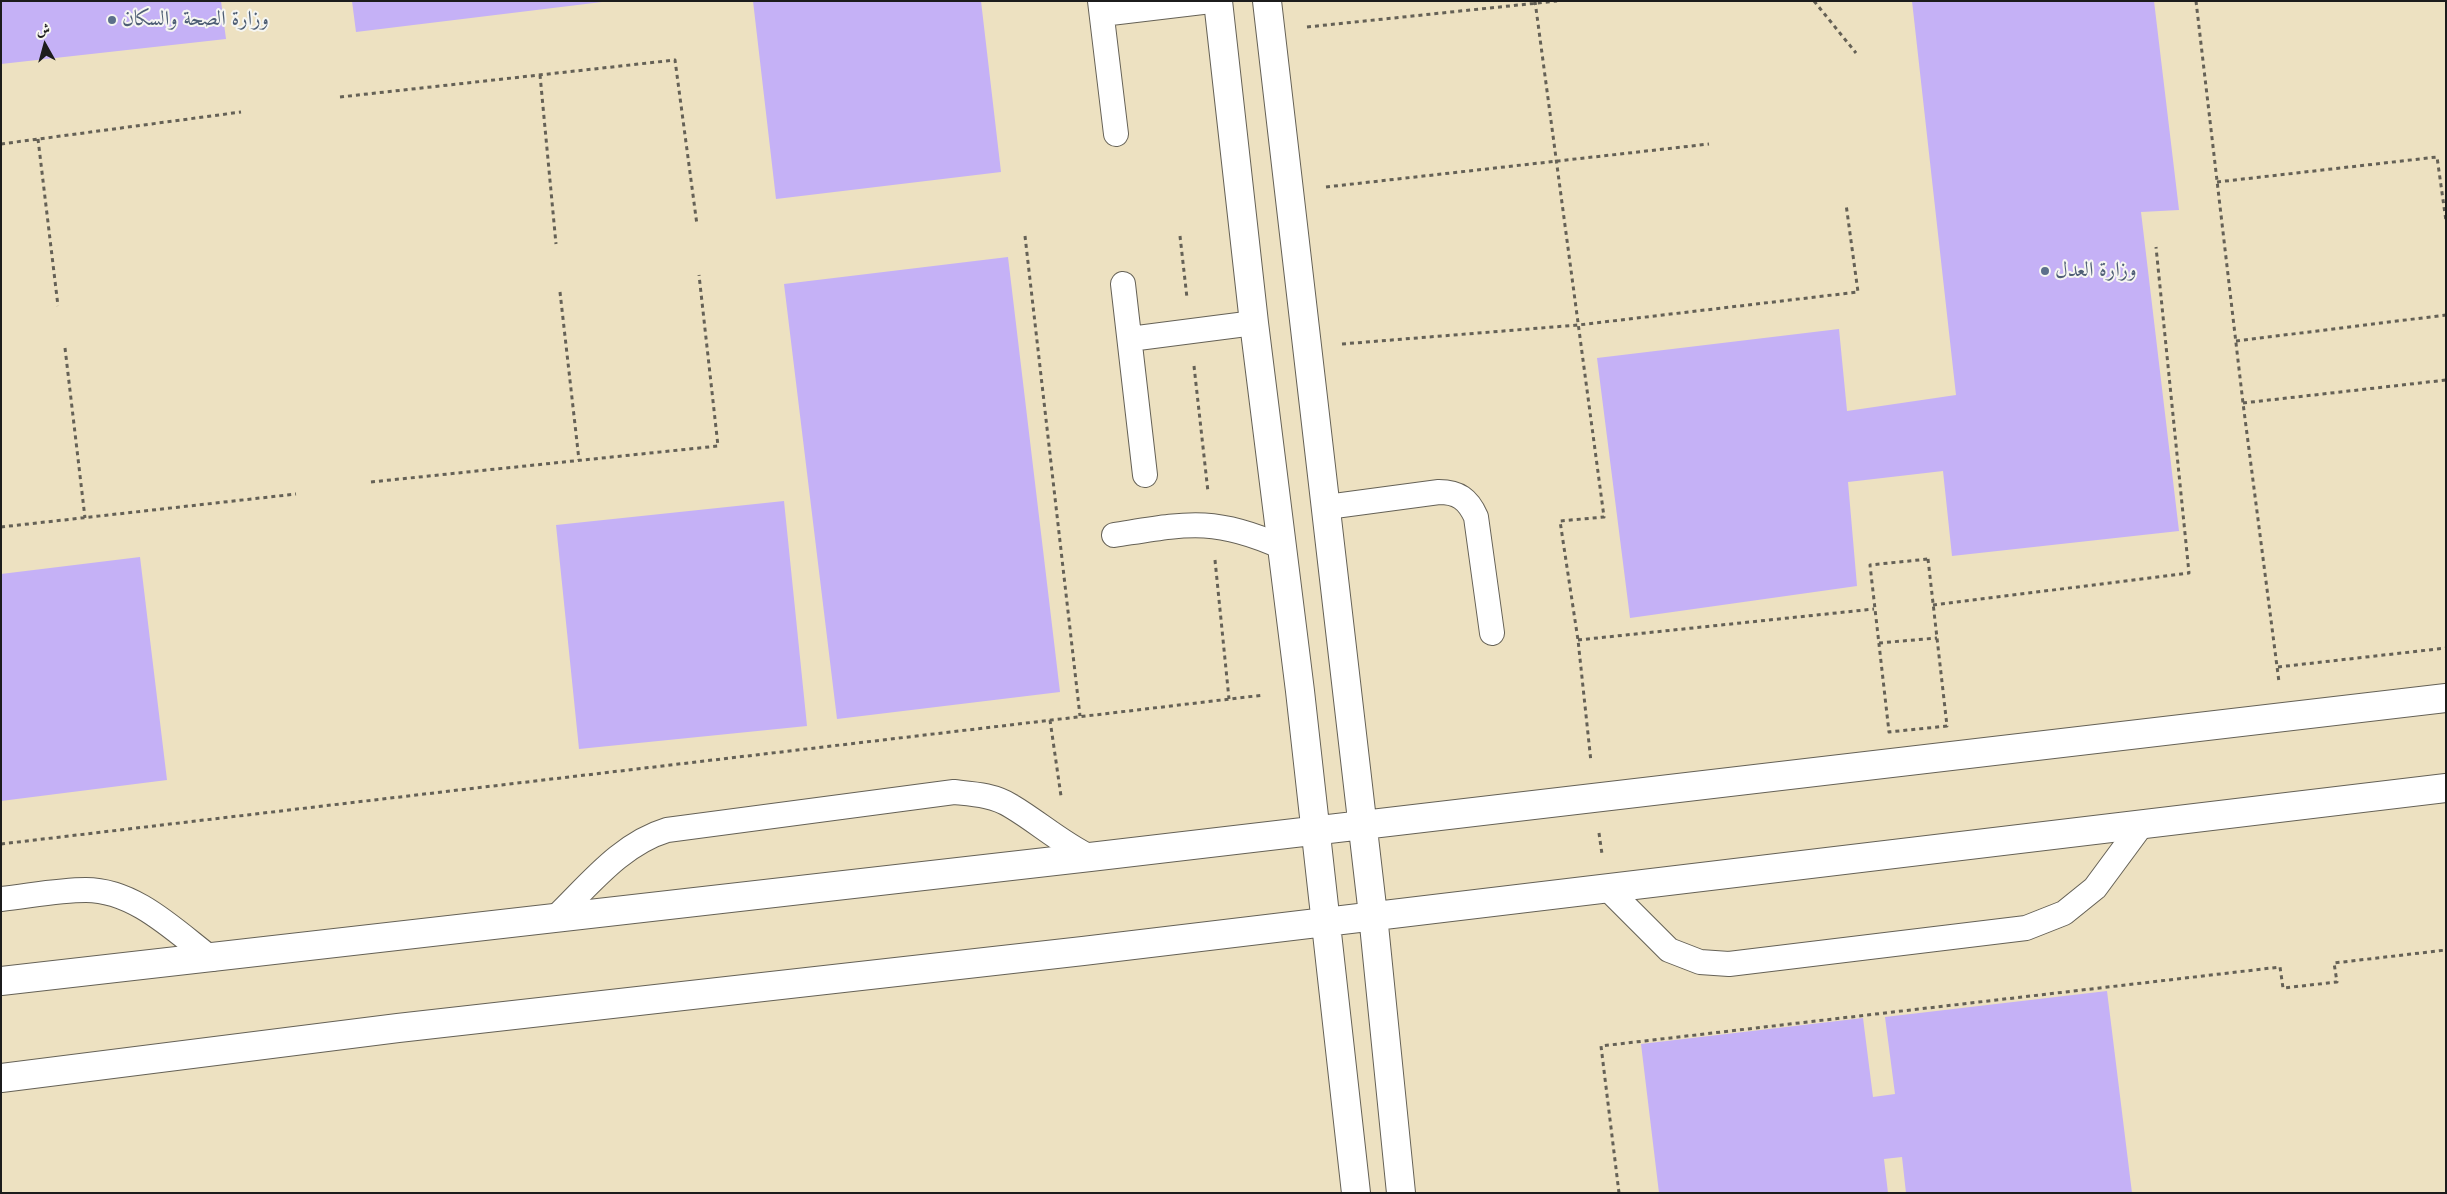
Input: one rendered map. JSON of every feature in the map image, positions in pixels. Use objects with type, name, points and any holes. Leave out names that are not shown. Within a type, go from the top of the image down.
[{"type":"street","points":[[1218,1],[1254,323],[1300,691],[1356,1193]]},
{"type":"street","points":[[1267,1],[1291,191],[1363,824],[1400,1193]]},
{"type":"street","points":[[1,981],[212,959],[1078,852],[1315,830],[2446,698]]},
{"type":"street","points":[[1,1078],[389,1029],[1083,951],[1373,916],[1605,876],[2143,823],[2445,789]]},
{"type":"lane","points":[[1116,134],[1101,8],[1211,1]]},
{"type":"lane","points":[[1123,284],[1145,475]]},
{"type":"lane","points":[[1130,338],[1254,323]]},
{"type":"lane","points":[[1327,507],[1439,492],[1451,492],[1463,497],[1471,506],[1476,517],[1492,633]]},
{"type":"lane","points":[[1114,535],[1182,524],[1211,524],[1257,536],[1282,547]]},
{"type":"lane","points":[[556,917],[625,850],[649,836],[667,830],[954,792],[983,795],[1010,805],[1078,852]]},
{"type":"lane","points":[[1605,876],[1669,950],[1700,962],[1739,963],[2026,928],[2064,913],[2095,888],[2143,823]]},
{"type":"lane","points":[[1,900],[86,890],[111,894],[144,907],[212,959]]},
{"type":"path","points":[[1271,30],[1557,1]]},
{"type":"path","points":[[1814,1],[1856,53]]},
{"type":"path","points":[[2196,1],[2243,403],[2284,717]]},
{"type":"path","points":[[1536,3],[1604,517],[1560,521],[1578,640],[1605,876]]},
{"type":"path","points":[[340,97],[675,60],[697,225]]},
{"type":"path","points":[[540,75],[556,244]]},
{"type":"path","points":[[1,144],[241,112]]},
{"type":"path","points":[[38,139],[58,306]]},
{"type":"path","points":[[1291,191],[1709,144]]},
{"type":"path","points":[[2217,182],[2437,157],[2446,221]]},
{"type":"path","points":[[1308,346],[1578,325],[1858,292],[1846,204]]},
{"type":"path","points":[[1025,236],[1080,716]]},
{"type":"path","points":[[1180,236],[1230,699]]},
{"type":"path","points":[[1933,605],[2189,573],[2156,247]]},
{"type":"path","points":[[371,482],[718,446],[699,275]]},
{"type":"path","points":[[560,292],[579,460]]},
{"type":"path","points":[[2236,341],[2446,315]]},
{"type":"path","points":[[65,348],[85,518]]},
{"type":"path","points":[[2243,403],[2446,380]]},
{"type":"path","points":[[1,527],[296,494]]},
{"type":"path","points":[[1928,559],[1933,605],[1947,726],[1889,732],[1870,565],[1928,559]]},
{"type":"path","points":[[1578,640],[1874,609]]},
{"type":"path","points":[[1879,643],[1937,638]]},
{"type":"path","points":[[2278,667],[2446,648]]},
{"type":"path","points":[[1,844],[1300,691]]},
{"type":"path","points":[[1050,720],[1078,852]]},
{"type":"path","points":[[1619,1193],[1601,1046],[2280,967],[2283,988],[2337,982],[2334,963],[2446,950]]},
{"type":"building","name":"وزارة الصحة والسكان","points":[[1,1],[221,1],[226,39],[1,64]]},
{"type":"building","points":[[352,1],[602,1],[602,2],[356,32]]},
{"type":"building","points":[[753,1],[981,1],[1001,172],[776,199]]},
{"type":"building","name":"وزارة العدل","points":[[1912,1],[2154,1],[2179,210],[2141,212],[2179,531],[1952,556],[1943,471],[1848,482],[1857,586],[1630,618],[1597,358],[1839,329],[1847,411],[1956,395]]},
{"type":"building","points":[[1008,257],[1060,692],[837,719],[784,284]]},
{"type":"building","points":[[784,501],[807,726],[579,749],[556,525]]},
{"type":"building","points":[[140,557],[167,780],[1,801],[1,574]]},
{"type":"building","points":[[2107,991],[2132,1193],[1906,1193],[1902,1157],[1884,1159],[1888,1193],[1659,1193],[1641,1044],[1863,1018],[1873,1097],[1895,1094],[1885,1017]]},
{"type":"place","name":"وزارة الصحة والسكان","points":[[112,20]]},
{"type":"place","name":"وزارة العدل","points":[[2045,271]]}]
